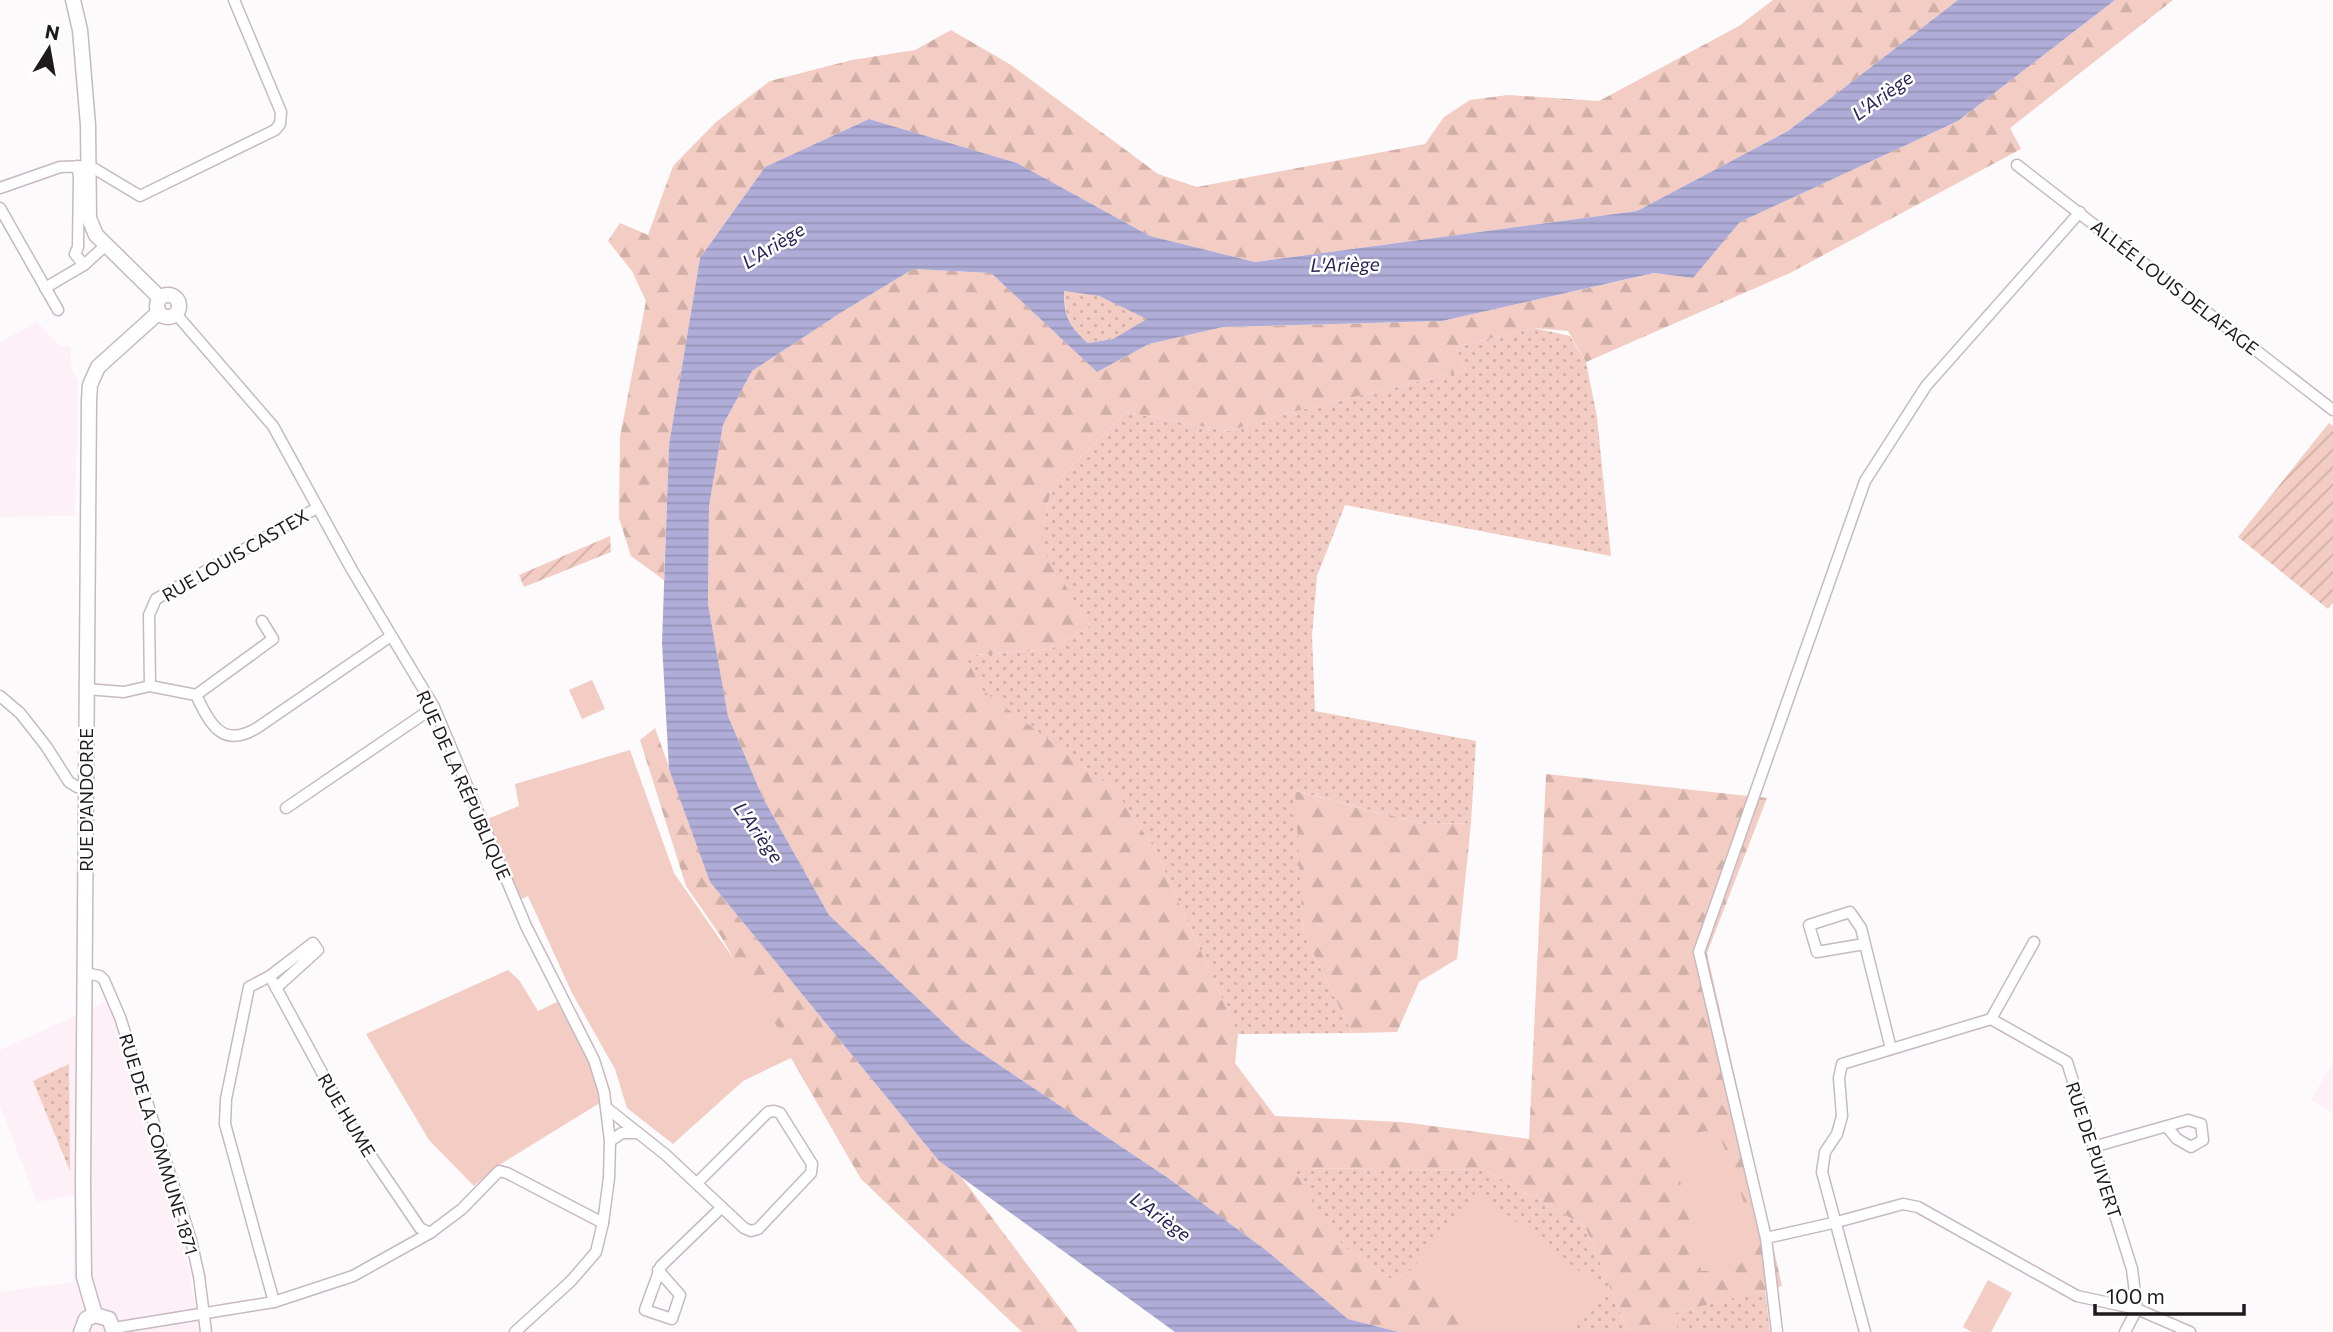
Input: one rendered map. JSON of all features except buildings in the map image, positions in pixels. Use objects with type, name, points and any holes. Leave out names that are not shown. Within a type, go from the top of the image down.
[{"type":"main road","points":[[73,0],[80,30],[84,166],[89,218],[96,235],[141,277],[167,317],[176,314]]},
{"type":"main road","name":"RUE D'ANDORRE","points":[[95,1315],[86,1288],[84,1259],[90,384],[93,375],[159,305]]},
{"type":"main road","points":[[80,1332],[86,1319],[95,1315],[109,1319],[114,1330]]},
{"type":"street","points":[[0,188],[60,167],[84,166],[140,196],[275,130],[280,124],[281,112],[234,0]]},
{"type":"street","name":"ALLÉE LOUIS DELAFAGE","points":[[2017,165],[2333,410]]},
{"type":"street","points":[[84,166],[79,176],[78,247],[75,254],[85,265]]},
{"type":"street","points":[[0,208],[58,310]]},
{"type":"street","points":[[1777,1332],[1766,1238],[1699,952],[1865,481],[1926,386],[2080,212]]},
{"type":"street","points":[[45,288],[85,265],[106,245]]},
{"type":"street","name":"RUE DE LA RÉPUBLIQUE","points":[[176,314],[273,426],[317,508],[434,707],[526,926],[594,1060],[608,1109],[610,1142],[609,1178],[596,1252],[571,1281],[515,1332]]},
{"type":"street","name":"RUE LOUIS CASTEX","points":[[149,686],[149,615],[156,599],[317,508]]},
{"type":"street","points":[[86,689],[124,692],[149,686],[196,695],[273,639],[262,621]]},
{"type":"street","points":[[196,695],[206,716],[222,734],[236,737],[247,734],[391,636]]},
{"type":"street","points":[[0,696],[29,724],[68,782],[86,788]]},
{"type":"street","points":[[286,808],[434,707]]},
{"type":"street","points":[[1864,944],[1817,952],[1809,925],[1850,912],[1861,928],[1891,1049]]},
{"type":"street","points":[[1865,1332],[1822,1172],[1825,1152],[1837,1134],[1842,1116],[1839,1078],[1842,1064],[1991,1019],[2034,942]]},
{"type":"street","points":[[274,1302],[225,1124],[226,1099],[249,987],[270,976],[313,943],[318,950],[276,988]]},
{"type":"street","name":"RUE DE LA COMMUNE 1871","points":[[85,973],[100,976],[104,980],[120,1017],[191,1240],[199,1276],[206,1332]]},
{"type":"street","name":"RUE HUME","points":[[270,976],[352,1128],[420,1227],[430,1233]]},
{"type":"street","name":"RUE DE PUIVERT","points":[[1991,1019],[2067,1062],[2132,1269],[2137,1308]]},
{"type":"street","points":[[608,1109],[666,1155],[721,1208],[751,1231],[758,1229],[811,1173],[811,1164],[780,1113],[774,1111],[768,1112],[697,1183]]},
{"type":"street","points":[[2093,1147],[2167,1127]]},
{"type":"street","points":[[610,1142],[622,1133],[637,1133]]},
{"type":"street","points":[[114,1330],[156,1326],[204,1314],[274,1302],[353,1276],[430,1233],[462,1209],[499,1171],[603,1223]]},
{"type":"street","points":[[1766,1238],[1903,1204],[1918,1207],[2077,1296],[2137,1308],[2190,1332]]},
{"type":"street","points":[[658,1270],[721,1208]]},
{"type":"street","points":[[2125,1332],[2137,1308]]},
{"type":"shaded area","points":[[37,322],[60,346],[71,346],[71,366],[78,383],[75,516],[0,517],[0,342]]},
{"type":"shaded area","points":[[108,1001],[186,1251],[199,1332],[0,1332],[0,1292],[73,1282],[74,1195],[37,1202],[0,1106],[0,1050]]},
{"type":"shaded area","points":[[2333,1062],[2333,1113],[2311,1100]]},
{"type":"green space","points":[[1773,0],[1958,0],[1788,131],[1637,211],[1255,262],[1150,236],[1017,163],[869,119],[765,167],[700,258],[669,445],[664,580],[631,556],[619,518],[620,437],[646,301],[632,271],[608,241],[620,223],[648,235],[673,166],[716,122],[770,81],[852,60],[915,50],[951,30],[1011,65],[1158,174],[1197,187],[1425,144],[1444,117],[1470,100],[1508,95],[1599,101],[1739,26]]},
{"type":"green space","points":[[2115,0],[2173,0],[2010,128],[2021,149],[1790,273],[1586,362],[1568,331],[1534,328],[1455,347],[1466,370],[1292,412],[1228,431],[1126,412],[1052,486],[1043,524],[1043,549],[1090,626],[1051,649],[966,656],[981,689],[1114,789],[1155,849],[1238,1034],[1235,1063],[1275,1116],[1402,1122],[1529,1139],[1546,774],[1767,798],[1707,953],[1782,1286],[1674,1313],[1678,1332],[1628,1332],[1585,1226],[1485,1170],[1292,1168],[1343,1246],[1394,1281],[1411,1270],[1486,1332],[1399,1332],[1348,1319],[1267,1251],[1171,1180],[962,1040],[829,915],[763,798],[728,716],[708,604],[709,506],[723,425],[752,371],[913,269],[991,273],[1097,372],[1149,344],[1223,327],[1442,321],[1655,273],[1693,278],[1740,222],[1958,121]]},
{"type":"green space","points":[[1064,291],[1099,296],[1148,319],[1113,339],[1088,343],[1069,320]]},
{"type":"green space","points":[[1534,328],[1570,336],[1586,362],[1597,417],[1611,556],[1345,505],[1317,576],[1312,636],[1315,711],[1476,741],[1471,823],[1424,824],[1296,791],[1303,932],[1352,1033],[1238,1034],[1155,849],[1114,789],[980,689],[965,656],[1051,649],[1090,626],[1042,549],[1043,524],[1052,486],[1126,412],[1228,431],[1292,412],[1466,370],[1455,347]]},
{"type":"green space","points":[[2329,423],[2333,426],[2333,603],[2328,609],[2238,537]]},
{"type":"green space","points":[[610,536],[611,552],[524,587],[519,575]]},
{"type":"green space","points":[[592,680],[605,709],[582,719],[569,690]]},
{"type":"green space","points":[[655,728],[710,882],[939,1161],[962,1178],[1078,1332],[1022,1332],[861,1179],[720,935],[686,886],[640,740]]},
{"type":"green space","points":[[630,750],[674,873],[753,987],[795,1056],[743,1081],[673,1144],[627,1108],[615,1069],[572,993],[528,896],[521,899],[485,820],[519,806],[515,784]]},
{"type":"green space","points":[[1295,791],[1424,824],[1471,823],[1457,959],[1419,982],[1397,1032],[1352,1033],[1303,932]]},
{"type":"green space","points":[[508,970],[519,980],[538,1011],[557,1002],[588,1058],[603,1101],[496,1167],[474,1186],[429,1140],[366,1034]]},
{"type":"green space","points":[[69,1064],[70,1171],[33,1081]]},
{"type":"green space","points":[[1706,1131],[1720,1136],[1757,1239],[1750,1255],[1734,1270],[1701,1271],[1673,1151],[1685,1135]]},
{"type":"green space","points":[[1291,1168],[1485,1170],[1585,1226],[1628,1332],[1486,1332],[1411,1270],[1394,1281],[1343,1246]]},
{"type":"green space","points":[[1477,1191],[1605,1291],[1572,1332],[1486,1332],[1411,1270]]},
{"type":"green space","points":[[1988,1280],[2012,1293],[1991,1332],[1972,1332],[1963,1327]]},
{"type":"green space","points":[[1765,1290],[1770,1332],[1678,1332],[1674,1313]]},
{"type":"water","name":"L'Ariège","points":[[1958,0],[2115,0],[1958,121],[1740,222],[1693,278],[1654,273],[1442,321],[1223,327],[1149,344],[1097,372],[991,273],[913,269],[752,371],[723,425],[709,506],[708,604],[728,716],[763,798],[829,915],[962,1040],[1171,1180],[1267,1251],[1348,1319],[1399,1332],[1175,1332],[939,1161],[710,882],[669,769],[662,643],[669,445],[700,258],[765,167],[869,119],[1017,163],[1150,236],[1255,262],[1637,211],[1788,131]],"holes":[[[1064,291],[1099,296],[1147,319],[1113,339],[1088,343],[1069,320]]]}]
